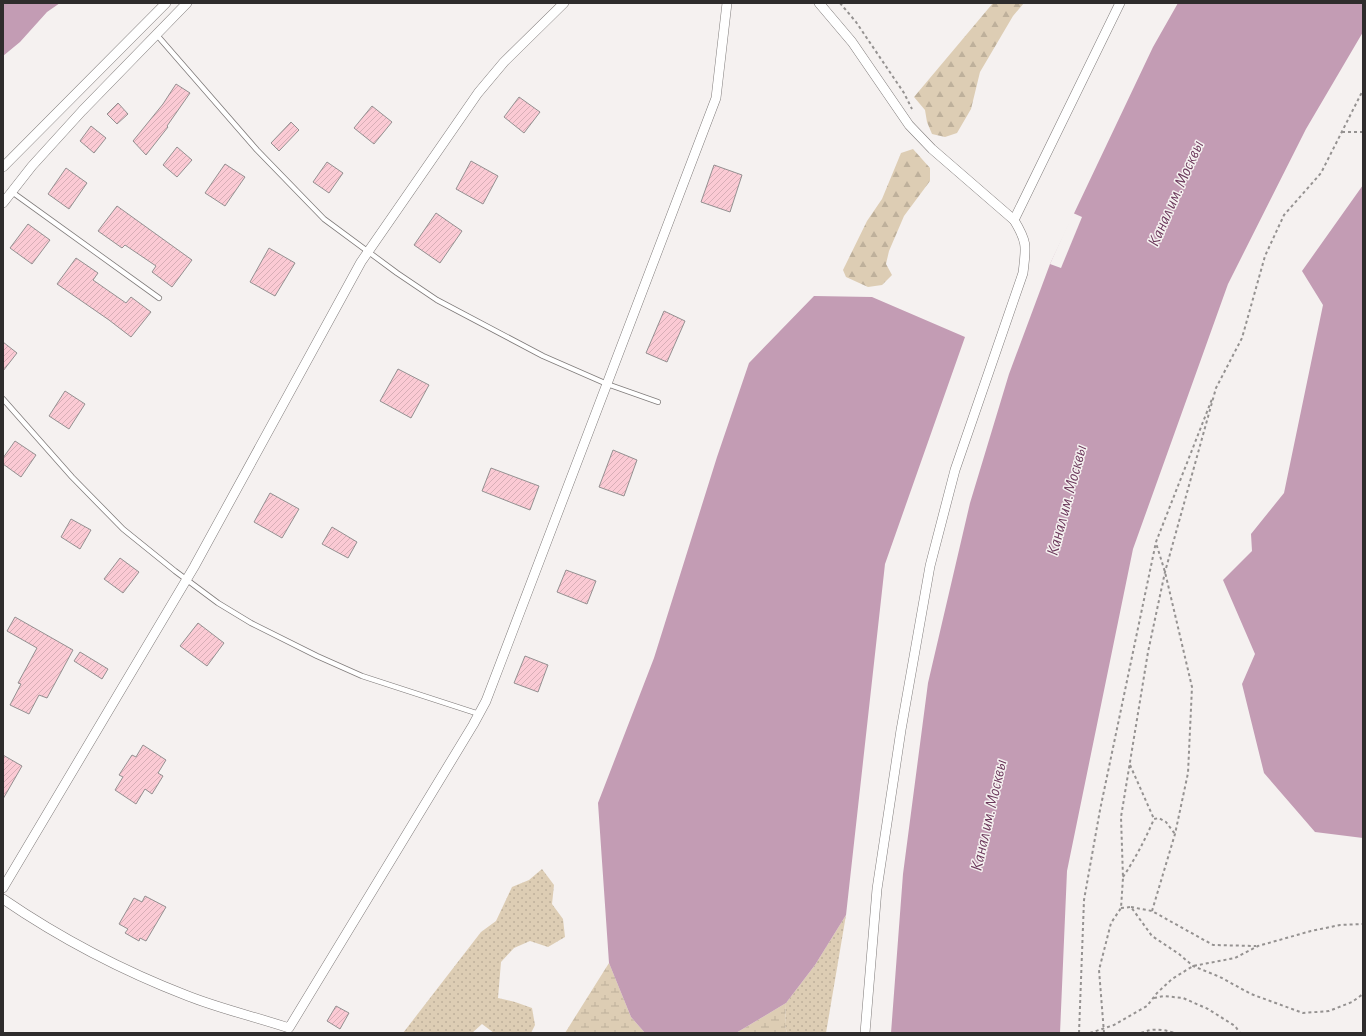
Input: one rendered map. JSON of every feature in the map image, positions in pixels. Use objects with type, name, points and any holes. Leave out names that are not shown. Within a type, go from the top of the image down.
[{"type":"street","points":[[3,167],[166,3]]},
{"type":"street","points":[[3,203],[32,166],[82,111],[187,3]]},
{"type":"street","points":[[3,888],[186,580],[368,251],[478,93],[504,62],[564,3]]},
{"type":"street","points":[[3,899],[83,948],[142,977],[189,996],[289,1028],[479,714],[486,700],[716,98],[727,3]]},
{"type":"street","points":[[819,3],[852,42],[914,130],[932,149],[1014,220],[1023,235],[1026,251],[1022,273],[955,470],[930,566],[901,730],[877,889],[865,1033]]},
{"type":"street","points":[[1014,220],[1120,3]]},
{"type":"lane","points":[[156,34],[257,150],[324,219],[437,300],[543,356],[607,384],[658,402]]},
{"type":"lane","points":[[12,192],[159,298]]},
{"type":"lane","points":[[3,400],[72,477],[123,529],[186,580],[218,602],[251,622],[317,656],[362,676],[479,714]]},
{"type":"path","points":[[840,3],[856,22],[904,93],[913,112]]},
{"type":"path","points":[[1079,1033],[1084,900],[1102,803],[1156,542],[1216,388],[1242,338],[1265,256],[1284,215],[1321,173],[1363,90]]},
{"type":"path","points":[[1342,132],[1363,132]]},
{"type":"path","points":[[1104,1033],[1099,970],[1111,923],[1121,908],[1123,878],[1121,817],[1148,652],[1165,572],[1216,388]]},
{"type":"path","points":[[1152,911],[1175,834],[1188,773],[1192,687],[1165,572],[1156,542]]},
{"type":"path","points":[[1123,878],[1146,838],[1154,819],[1129,764]]},
{"type":"path","points":[[1154,819],[1159,818],[1166,822],[1175,834]]},
{"type":"path","points":[[1121,908],[1131,907],[1152,911],[1213,945],[1258,946]]},
{"type":"path","points":[[1131,907],[1152,936],[1179,954],[1193,966],[1220,977],[1251,994],[1303,1013],[1329,1011],[1352,1002],[1363,994]]},
{"type":"path","points":[[1090,1033],[1114,1025],[1147,1006],[1157,992],[1172,979],[1193,966],[1235,958],[1258,946],[1283,938],[1340,925],[1363,924]]},
{"type":"path","points":[[1153,998],[1164,996],[1183,998],[1219,1016],[1235,1026],[1240,1033]]},
{"type":"path","points":[[1141,1033],[1148,1030],[1163,1029],[1174,1033]]},
{"type":"green space","points":[[993,3],[1024,3],[1013,16],[980,72],[971,109],[957,133],[945,137],[932,134],[927,122],[925,110],[914,97]]},
{"type":"green space","points":[[913,149],[930,168],[930,181],[904,216],[889,251],[886,264],[892,275],[882,285],[868,287],[846,277],[843,270],[867,221],[882,199],[901,153]]},
{"type":"green space","points":[[542,869],[554,885],[552,904],[563,919],[565,937],[548,947],[530,941],[514,948],[501,962],[498,998],[532,1008],[535,1025],[531,1033],[494,1033],[482,1024],[472,1033],[403,1033],[481,932],[496,921],[512,887],[529,880]]},
{"type":"green space","points":[[846,915],[826,1033],[787,1033],[785,1025],[786,1003],[815,965]]},
{"type":"green space","points":[[609,963],[631,1017],[645,1033],[565,1033]]},
{"type":"green space","points":[[786,1003],[785,1025],[787,1033],[736,1033]]},
{"type":"water","points":[[3,3],[60,3],[47,12],[20,42],[3,56]]},
{"type":"water","name":"Канал им. Москвы","points":[[1178,3],[1363,3],[1363,32],[1306,129],[1228,284],[1133,549],[1067,871],[1060,1033],[891,1033],[903,874],[928,683],[970,503],[1009,374],[1050,264],[1153,47]]},
{"type":"water","points":[[1363,185],[1363,838],[1315,832],[1264,773],[1242,684],[1255,654],[1223,580],[1252,551],[1251,534],[1284,493],[1323,305],[1302,271]]},
{"type":"water","points":[[814,296],[872,297],[965,337],[885,564],[846,915],[815,965],[786,1003],[736,1033],[645,1033],[631,1017],[609,963],[598,803],[654,658],[717,457],[749,363]]},
{"type":"pier","points":[[1073,213],[1082,217],[1061,268],[1050,264]]},
{"type":"building","points":[[176,84],[190,93],[167,126],[168,127],[146,155],[133,141],[163,104]]},
{"type":"building","points":[[519,97],[540,112],[524,133],[504,117]]},
{"type":"building","points":[[118,103],[128,114],[117,124],[107,114]]},
{"type":"building","points":[[372,106],[392,122],[374,144],[354,128]]},
{"type":"building","points":[[291,122],[299,130],[279,151],[271,143]]},
{"type":"building","points":[[91,126],[106,138],[94,153],[80,141]]},
{"type":"building","points":[[177,147],[192,160],[177,177],[163,165]]},
{"type":"building","points":[[471,161],[498,176],[483,204],[456,189]]},
{"type":"building","points":[[327,162],[343,173],[329,193],[313,182]]},
{"type":"building","points":[[225,164],[245,177],[225,206],[205,193]]},
{"type":"building","points":[[714,165],[742,175],[730,212],[701,202]]},
{"type":"building","points":[[66,168],[87,183],[69,209],[48,194]]},
{"type":"building","points":[[117,206],[192,260],[172,287],[152,272],[156,266],[125,245],[122,248],[98,231]]},
{"type":"building","points":[[436,213],[462,231],[440,263],[414,245]]},
{"type":"building","points":[[28,224],[50,240],[32,264],[10,248]]},
{"type":"building","points":[[269,248],[295,263],[275,296],[250,282]]},
{"type":"building","points":[[76,258],[98,273],[93,280],[126,303],[131,297],[151,312],[131,337],[57,284]]},
{"type":"building","points":[[664,311],[685,321],[667,362],[646,353]]},
{"type":"building","points":[[3,342],[17,353],[3,371]]},
{"type":"building","points":[[398,369],[429,385],[411,418],[380,401]]},
{"type":"building","points":[[65,391],[85,404],[69,429],[49,416]]},
{"type":"building","points":[[15,441],[36,455],[21,477],[3,464],[3,458]]},
{"type":"building","points":[[613,450],[637,460],[624,496],[599,487]]},
{"type":"building","points":[[491,468],[539,486],[530,510],[482,491]]},
{"type":"building","points":[[270,493],[299,509],[282,538],[254,522]]},
{"type":"building","points":[[71,519],[91,530],[80,549],[61,537]]},
{"type":"building","points":[[332,527],[357,542],[348,558],[322,544]]},
{"type":"building","points":[[120,558],[139,572],[123,593],[104,579]]},
{"type":"building","points":[[566,570],[596,581],[587,604],[557,592]]},
{"type":"building","points":[[15,617],[73,650],[47,698],[39,695],[29,714],[10,705],[21,684],[18,683],[37,648],[7,631]]},
{"type":"building","points":[[198,623],[224,643],[207,666],[180,646]]},
{"type":"building","points":[[80,652],[108,669],[102,679],[74,661]]},
{"type":"building","points":[[525,656],[548,665],[538,692],[514,683]]},
{"type":"building","points":[[143,745],[166,760],[158,773],[163,776],[152,794],[145,789],[136,804],[115,790],[123,777],[119,775],[132,755],[136,757]]},
{"type":"building","points":[[3,755],[22,766],[3,799]]},
{"type":"building","points":[[145,896],[166,907],[146,941],[140,938],[139,941],[125,933],[128,929],[119,924],[134,898],[142,902]]},
{"type":"building","points":[[336,1006],[349,1013],[340,1029],[327,1021]]}]
